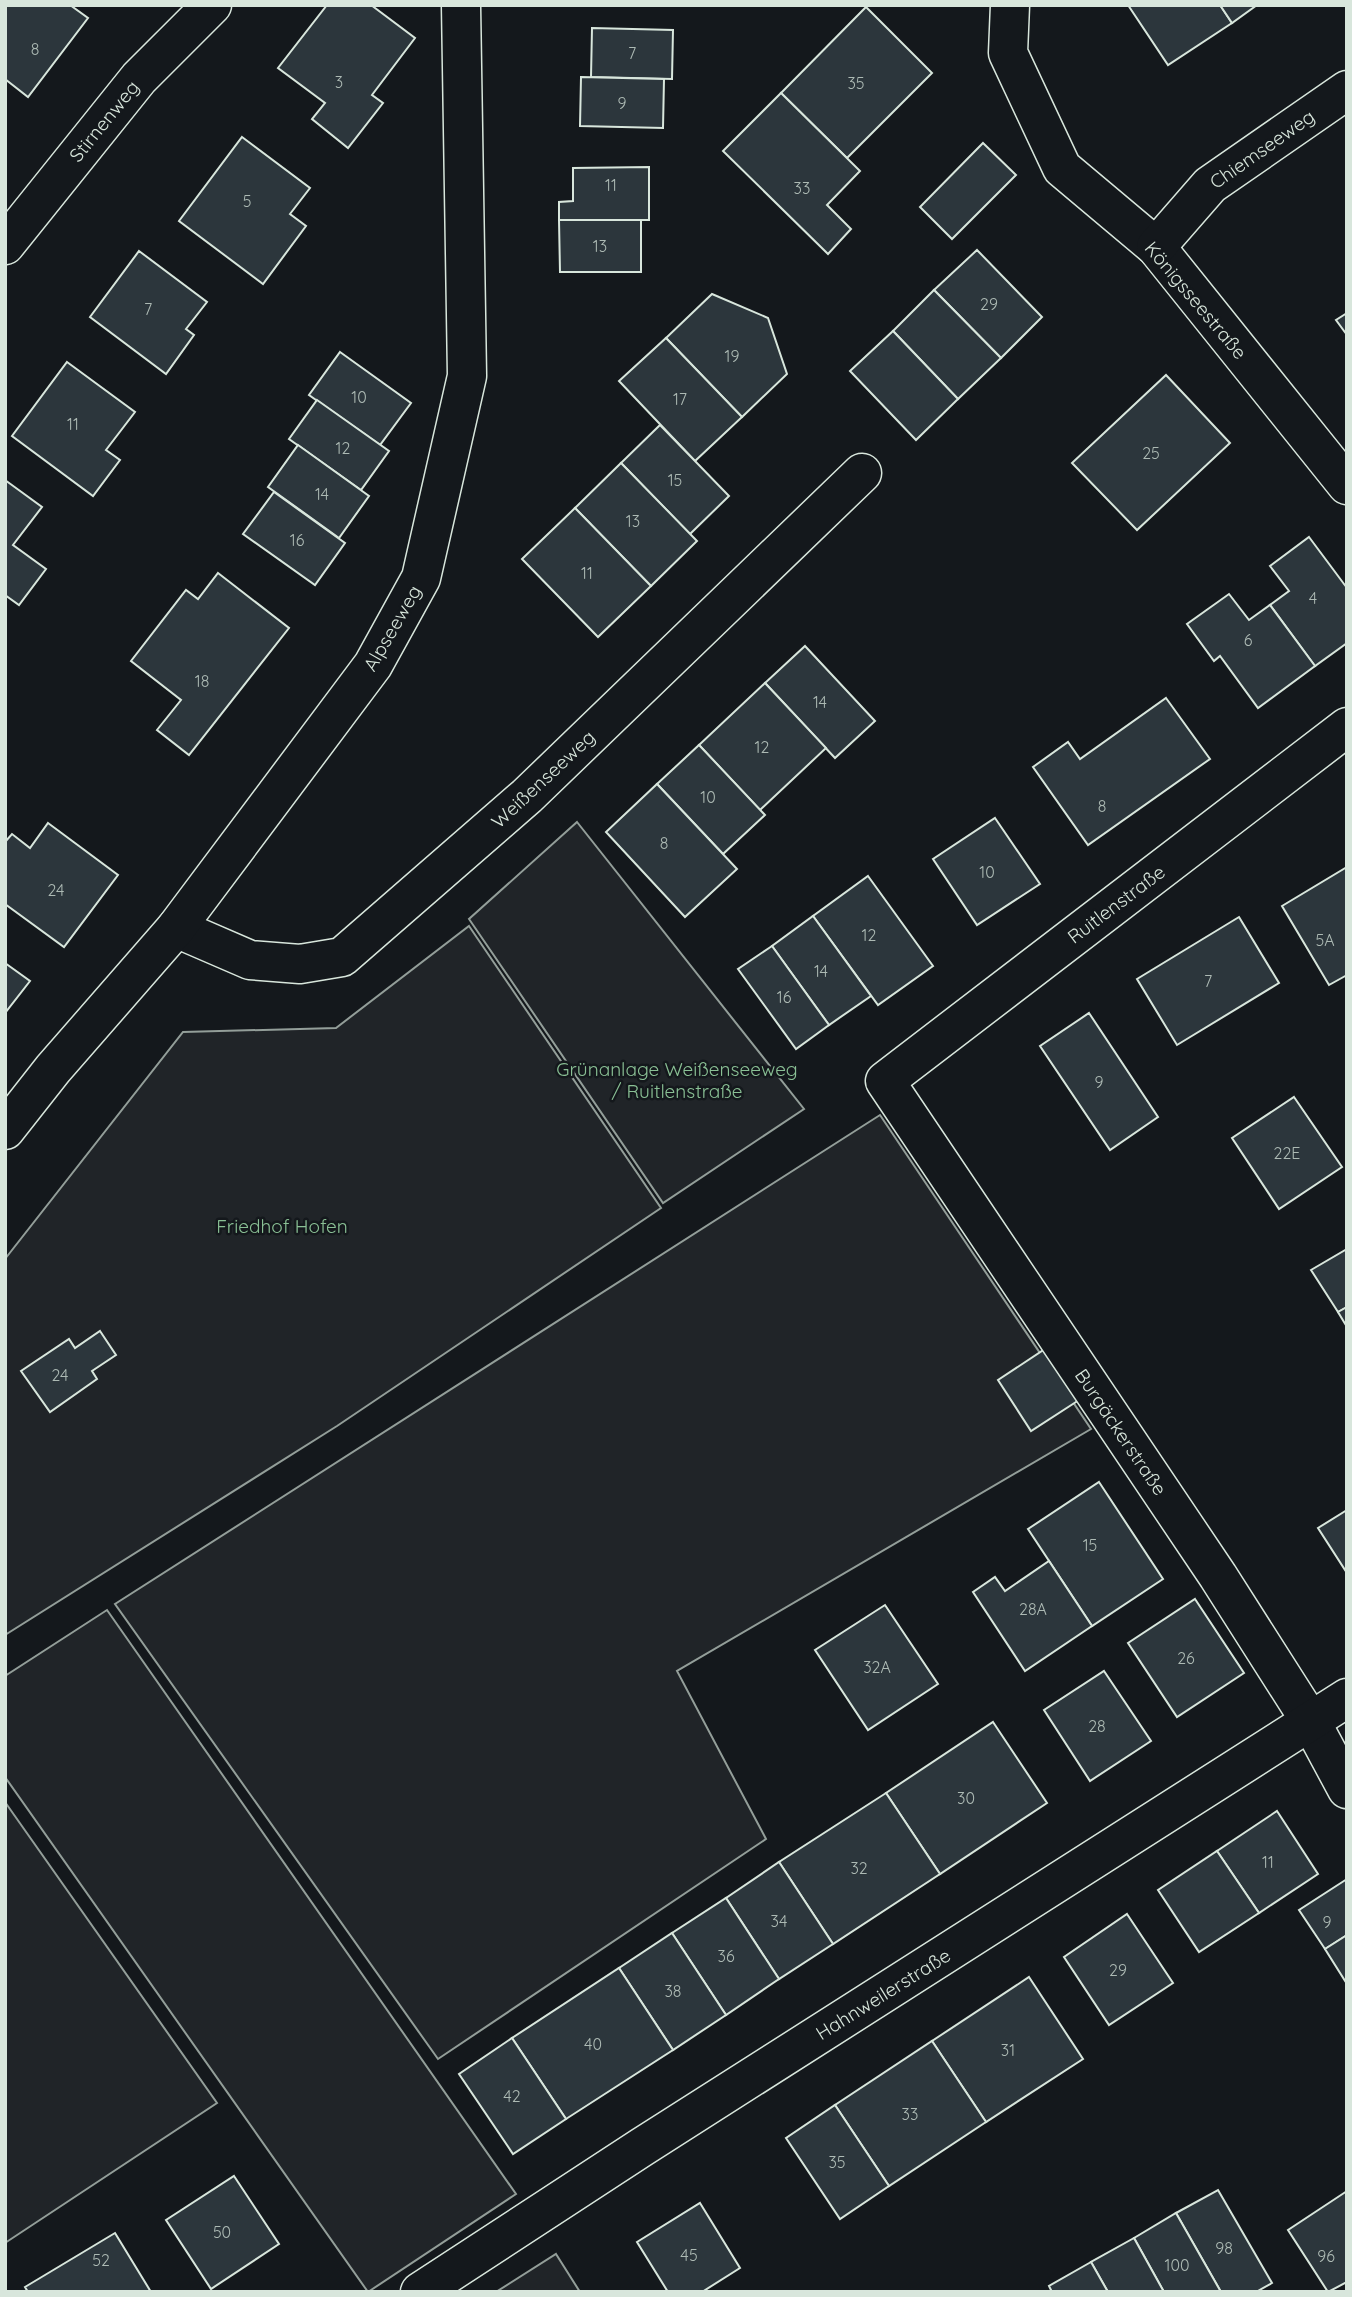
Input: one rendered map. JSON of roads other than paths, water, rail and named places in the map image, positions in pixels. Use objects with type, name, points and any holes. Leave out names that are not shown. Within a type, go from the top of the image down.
[{"type":"street","name":"Stirnenweg","points":[[5,245],[139,78],[212,5]]},
{"type":"street","name":"Alpseeweg","points":[[5,1130],[53,1069],[176,928],[373,665],[421,578],[467,376],[461,5]]},
{"type":"street","name":"Königsseestraße","points":[[1010,5],[1008,52],[1062,168],[1156,247],[1347,485]]},
{"type":"street","name":"Chiemseeweg","points":[[1156,247],[1210,184],[1347,90]]},
{"type":"street","name":"Weißenseeweg","points":[[176,928],[250,960],[300,964],[342,957],[527,796],[862,473]]},
{"type":"street","name":"Ruitlenstraße","points":[[885,1081],[1347,727]]},
{"type":"street","name":"Burgäckerstraße","points":[[885,1081],[1219,1576],[1311,1723],[1347,1789]]},
{"type":"street","name":"Hahnweilerstraße","points":[[420,2292],[654,2139],[1347,1698]]},
{"type":"park label","name":"Grünanlage Weißenseeweg / Ruitlenstraße","points":[[677,1080]]},
{"type":"park label","name":"Friedhof Hofen","points":[[282,1226]]}]
